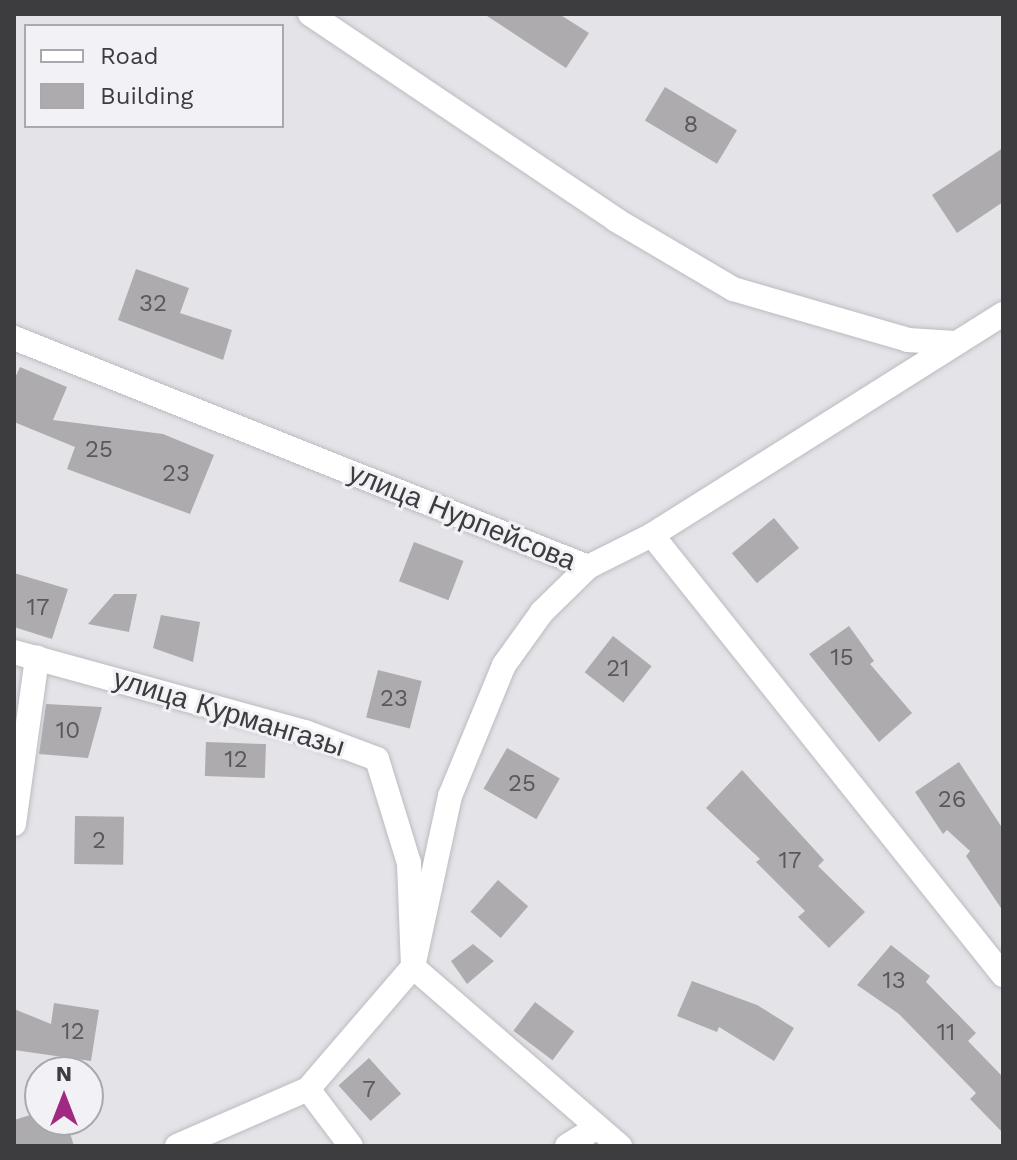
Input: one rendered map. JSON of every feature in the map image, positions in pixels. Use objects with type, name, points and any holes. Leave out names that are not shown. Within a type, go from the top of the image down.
[{"type":"street","points":[[310,14],[616,220],[733,289],[908,340],[955,343]]},
{"type":"street","name":"улица Нурпейсова","points":[[14,338],[588,567],[652,535],[938,359],[955,343],[1003,314]]},
{"type":"street","points":[[652,535],[1003,975]]},
{"type":"street","points":[[177,1146],[308,1089],[413,967],[450,796],[504,665],[542,612],[588,567]]},
{"type":"street","points":[[14,824],[25,655]]},
{"type":"street","name":"улица Курмангазы","points":[[25,655],[305,732],[377,759],[409,863],[413,967]]},
{"type":"street","points":[[413,967],[620,1146]]},
{"type":"street","points":[[308,1089],[351,1146]]},
{"type":"street","points":[[567,1146],[597,1127]]},
{"type":"building","points":[[484,14],[559,14],[589,33],[566,68]]},
{"type":"building","points":[[665,87],[737,130],[717,164],[645,120]]},
{"type":"building","points":[[1003,148],[1003,202],[957,233],[932,195]]},
{"type":"building","points":[[136,269],[189,288],[180,313],[232,330],[223,360],[118,320]]},
{"type":"building","points":[[20,367],[67,387],[53,420],[163,434],[214,455],[190,514],[67,469],[75,447],[14,422],[14,380]]},
{"type":"building","points":[[774,518],[799,548],[757,583],[732,553]]},
{"type":"building","points":[[414,542],[463,561],[448,600],[399,581]]},
{"type":"building","points":[[14,573],[68,589],[52,639],[14,627]]},
{"type":"building","points":[[114,594],[137,594],[129,632],[88,624]]},
{"type":"building","points":[[161,615],[200,622],[193,662],[153,648]]},
{"type":"building","points":[[849,626],[874,661],[870,664],[912,713],[879,742],[809,654]]},
{"type":"building","points":[[613,636],[652,666],[623,702],[585,672]]},
{"type":"building","points":[[378,670],[422,681],[410,728],[366,718]]},
{"type":"building","points":[[46,704],[102,707],[88,758],[39,754]]},
{"type":"building","points":[[206,742],[266,744],[265,778],[205,776]]},
{"type":"building","points":[[507,748],[560,778],[536,819],[484,789]]},
{"type":"building","points":[[959,762],[1003,829],[1003,911],[966,856],[970,851],[947,830],[943,834],[915,792]]},
{"type":"building","points":[[742,770],[824,860],[818,866],[865,912],[829,948],[798,917],[805,911],[756,862],[760,859],[706,808]]},
{"type":"building","points":[[75,816],[124,817],[123,865],[74,864]]},
{"type":"building","points":[[498,880],[528,906],[501,938],[470,912]]},
{"type":"building","points":[[473,944],[494,961],[467,984],[451,961]]},
{"type":"building","points":[[891,945],[930,976],[926,982],[976,1033],[968,1041],[1003,1077],[1003,1133],[970,1099],[976,1093],[899,1014],[857,985]]},
{"type":"building","points":[[692,981],[757,1005],[794,1028],[774,1061],[719,1027],[717,1032],[677,1016]]},
{"type":"building","points":[[535,1002],[574,1031],[552,1060],[513,1031]]},
{"type":"building","points":[[54,1003],[99,1010],[92,1056],[56,1056],[14,1050],[14,1009],[51,1024]]},
{"type":"building","points":[[369,1058],[401,1094],[371,1121],[339,1085]]},
{"type":"building","points":[[24,1117],[24,1136],[71,1136],[74,1146],[14,1146],[14,1120]]}]
